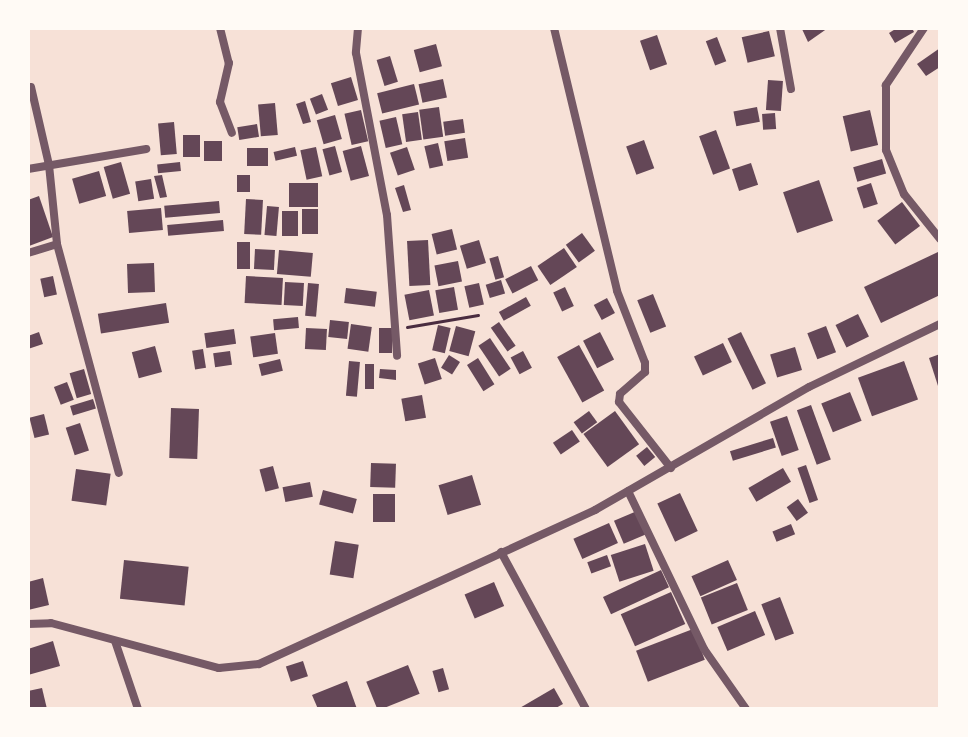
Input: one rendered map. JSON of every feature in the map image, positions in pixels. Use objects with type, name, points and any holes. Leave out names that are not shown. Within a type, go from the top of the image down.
[{"type":"street","points":[[220,28],[229,63],[220,102],[232,133]]},
{"type":"street","points":[[358,28],[356,53],[387,215],[397,356]]},
{"type":"street","points":[[554,28],[617,291],[645,363],[645,372],[620,394],[619,402],[671,468]]},
{"type":"street","points":[[780,28],[791,89]]},
{"type":"street","points":[[924,28],[886,85],[886,150],[904,194],[940,239]]},
{"type":"street","points":[[31,87],[49,165],[57,244],[119,473]]},
{"type":"street","points":[[28,169],[146,149]]},
{"type":"street","points":[[28,253],[57,244]]},
{"type":"street","points":[[28,624],[51,623],[219,668],[240,669],[312,644],[628,491],[809,387],[940,324]]},
{"type":"street","points":[[628,491],[704,649],[746,709]]},
{"type":"street","points":[[501,552],[586,709]]},
{"type":"street","points":[[115,641],[138,709]]},
{"type":"path","points":[[396,328],[478,315]]},
{"type":"building","points":[[805,28],[828,28],[808,42],[802,29]]},
{"type":"building","points":[[897,28],[912,28],[914,32],[895,43],[889,33]]},
{"type":"building","points":[[769,31],[775,56],[748,63],[742,37]]},
{"type":"building","points":[[657,35],[667,64],[650,70],[640,41]]},
{"type":"building","points":[[717,37],[726,61],[715,66],[706,41]]},
{"type":"building","points":[[436,44],[442,66],[420,72],[414,50]]},
{"type":"building","points":[[940,48],[940,67],[926,76],[917,64]]},
{"type":"building","points":[[390,56],[398,82],[385,86],[377,60]]},
{"type":"building","points":[[351,77],[358,100],[338,106],[331,83]]},
{"type":"building","points":[[443,79],[447,98],[422,103],[419,84]]},
{"type":"building","points":[[768,80],[783,81],[781,111],[766,110]]},
{"type":"building","points":[[414,84],[419,104],[382,114],[377,93]]},
{"type":"building","points":[[322,94],[328,110],[316,115],[310,99]]},
{"type":"building","points":[[305,101],[311,122],[303,124],[296,104]]},
{"type":"building","points":[[275,103],[278,135],[261,136],[258,104]]},
{"type":"building","points":[[439,107],[443,137],[423,139],[419,110]]},
{"type":"building","points":[[757,107],[760,122],[736,126],[733,112]]},
{"type":"building","points":[[361,110],[368,141],[352,145],[344,114]]},
{"type":"building","points":[[870,110],[878,145],[851,151],[843,116]]},
{"type":"building","points":[[418,112],[422,140],[406,142],[402,114]]},
{"type":"building","points":[[775,113],[776,129],[763,130],[762,114]]},
{"type":"building","points":[[335,115],[342,139],[324,144],[317,120]]},
{"type":"building","points":[[396,117],[402,144],[386,148],[379,121]]},
{"type":"building","points":[[463,119],[465,133],[445,136],[443,122]]},
{"type":"building","points":[[174,122],[177,154],[161,155],[158,123]]},
{"type":"building","points":[[257,124],[259,137],[239,140],[237,127]]},
{"type":"building","points":[[716,130],[730,169],[713,175],[699,136]]},
{"type":"building","points":[[183,135],[200,135],[200,157],[183,157]]},
{"type":"building","points":[[465,138],[468,158],[447,161],[444,141]]},
{"type":"building","points":[[644,140],[654,168],[636,175],[626,146]]},
{"type":"building","points":[[204,141],[222,141],[222,161],[204,161]]},
{"type":"building","points":[[438,143],[443,165],[430,169],[424,146]]},
{"type":"building","points":[[335,146],[342,172],[329,175],[322,149]]},
{"type":"building","points":[[361,146],[369,176],[351,181],[343,151]]},
{"type":"building","points":[[295,147],[297,156],[276,161],[274,152]]},
{"type":"building","points":[[316,147],[322,176],[307,180],[300,150]]},
{"type":"building","points":[[407,147],[415,170],[398,176],[390,153]]},
{"type":"building","points":[[247,148],[268,148],[268,166],[247,166]]},
{"type":"building","points":[[882,159],[886,173],[857,182],[853,167]]},
{"type":"building","points":[[121,162],[130,194],[113,199],[104,167]]},
{"type":"building","points":[[180,162],[181,171],[158,173],[157,164]]},
{"type":"building","points":[[751,163],[758,185],[739,191],[732,169]]},
{"type":"building","points":[[99,171],[106,196],[79,204],[72,179]]},
{"type":"building","points":[[162,175],[167,197],[160,198],[154,176]]},
{"type":"building","points":[[237,175],[250,175],[250,192],[237,192]]},
{"type":"building","points":[[151,179],[154,199],[138,201],[135,182]]},
{"type":"building","points":[[819,180],[833,221],[797,233],[783,192]]},
{"type":"building","points":[[289,183],[318,183],[318,207],[289,207]]},
{"type":"building","points":[[871,183],[878,204],[864,209],[857,188]]},
{"type":"building","points":[[404,185],[411,210],[403,212],[395,188]]},
{"type":"building","points":[[39,196],[53,237],[29,246],[28,200]]},
{"type":"building","points":[[246,199],[263,200],[261,235],[244,234]]},
{"type":"building","points":[[219,201],[220,213],[165,218],[164,206]]},
{"type":"building","points":[[902,202],[920,226],[895,245],[877,221]]},
{"type":"building","points":[[267,206],[279,207],[276,236],[264,235]]},
{"type":"building","points":[[161,208],[163,230],[129,233],[127,211]]},
{"type":"building","points":[[302,209],[318,209],[318,234],[302,234]]},
{"type":"building","points":[[282,211],[298,211],[298,236],[282,236]]},
{"type":"building","points":[[223,220],[224,231],[168,236],[167,225]]},
{"type":"building","points":[[452,229],[457,249],[437,254],[432,234]]},
{"type":"building","points":[[582,233],[595,251],[579,263],[566,245]]},
{"type":"building","points":[[428,240],[430,285],[409,286],[407,241]]},
{"type":"building","points":[[479,240],[486,263],[467,269],[460,246]]},
{"type":"building","points":[[237,242],[250,242],[250,269],[237,269]]},
{"type":"building","points":[[564,248],[577,267],[550,285],[537,266]]},
{"type":"building","points":[[255,249],[275,250],[274,270],[254,269]]},
{"type":"building","points":[[279,250],[313,253],[311,277],[277,274]]},
{"type":"building","points":[[938,252],[940,295],[881,323],[864,287]]},
{"type":"building","points":[[498,256],[504,277],[495,280],[489,258]]},
{"type":"building","points":[[458,261],[462,282],[438,286],[434,266]]},
{"type":"building","points":[[154,263],[155,292],[128,293],[127,264]]},
{"type":"building","points":[[531,266],[538,280],[512,293],[505,279]]},
{"type":"building","points":[[53,276],[57,295],[44,297],[40,279]]},
{"type":"building","points":[[246,276],[283,278],[282,305],[245,303]]},
{"type":"building","points":[[501,280],[505,293],[490,298],[486,285]]},
{"type":"building","points":[[285,282],[304,283],[303,306],[284,305]]},
{"type":"building","points":[[308,283],[319,284],[316,317],[305,316]]},
{"type":"building","points":[[479,283],[484,304],[469,308],[464,286]]},
{"type":"building","points":[[454,287],[458,310],[439,313],[435,290]]},
{"type":"building","points":[[565,287],[574,306],[562,312],[553,292]]},
{"type":"building","points":[[346,288],[377,292],[375,307],[344,303]]},
{"type":"building","points":[[429,290],[434,316],[409,320],[404,295]]},
{"type":"building","points":[[653,294],[666,326],[650,333],[637,300]]},
{"type":"building","points":[[526,297],[531,306],[504,321],[499,312]]},
{"type":"building","points":[[607,298],[615,313],[602,320],[594,305]]},
{"type":"building","points":[[166,303],[169,323],[101,334],[98,314]]},
{"type":"building","points":[[858,314],[869,336],[846,347],[836,325]]},
{"type":"building","points":[[298,317],[299,328],[274,330],[273,319]]},
{"type":"building","points":[[330,320],[349,322],[347,339],[328,337]]},
{"type":"building","points":[[499,322],[516,346],[507,351],[491,328]]},
{"type":"building","points":[[351,324],[372,327],[368,352],[348,349]]},
{"type":"building","points":[[438,325],[451,328],[445,353],[432,350]]},
{"type":"building","points":[[456,326],[475,331],[469,356],[449,351]]},
{"type":"building","points":[[826,326],[836,352],[817,359],[807,333]]},
{"type":"building","points":[[306,328],[327,329],[326,350],[305,349]]},
{"type":"building","points":[[379,328],[392,328],[392,353],[379,353]]},
{"type":"building","points":[[234,329],[236,344],[206,348],[204,333]]},
{"type":"building","points":[[39,332],[43,344],[28,349],[28,336]]},
{"type":"building","points":[[600,332],[614,360],[597,368],[583,341]]},
{"type":"building","points":[[741,332],[766,383],[753,390],[728,339]]},
{"type":"building","points":[[275,333],[278,354],[253,357],[250,336]]},
{"type":"building","points":[[490,338],[511,369],[499,377],[478,346]]},
{"type":"building","points":[[723,343],[732,362],[703,376],[694,357]]},
{"type":"building","points":[[579,345],[604,390],[582,403],[557,357]]},
{"type":"building","points":[[155,346],[162,372],[139,378],[132,352]]},
{"type":"building","points":[[795,347],[802,370],[777,378],[770,355]]},
{"type":"building","points":[[203,349],[206,368],[195,369],[192,351]]},
{"type":"building","points":[[230,351],[232,365],[215,367],[213,353]]},
{"type":"building","points":[[523,351],[532,368],[520,374],[511,358]]},
{"type":"building","points":[[940,354],[940,389],[939,389],[929,358]]},
{"type":"building","points":[[449,355],[460,362],[452,375],[441,368]]},
{"type":"building","points":[[435,358],[442,379],[425,384],[418,364]]},
{"type":"building","points":[[478,358],[494,384],[483,391],[467,365]]},
{"type":"building","points":[[280,359],[283,371],[262,376],[259,364]]},
{"type":"building","points":[[349,361],[360,362],[357,397],[346,396]]},
{"type":"building","points":[[904,361],[918,400],[872,416],[858,378]]},
{"type":"building","points":[[365,364],[374,364],[374,389],[365,389]]},
{"type":"building","points":[[84,369],[91,394],[77,398],[70,373]]},
{"type":"building","points":[[380,369],[396,370],[396,380],[379,378]]},
{"type":"building","points":[[67,382],[74,400],[61,405],[54,387]]},
{"type":"building","points":[[850,392],[862,421],[833,432],[821,404]]},
{"type":"building","points":[[422,395],[426,418],[405,421],[401,399]]},
{"type":"building","points":[[93,399],[96,409],[73,416],[70,406]]},
{"type":"building","points":[[811,405],[831,460],[817,465],[797,410]]},
{"type":"building","points":[[171,408],[199,409],[197,459],[169,458]]},
{"type":"building","points":[[589,411],[597,422],[582,433],[574,422]]},
{"type":"building","points":[[615,411],[639,444],[608,467],[583,434]]},
{"type":"building","points":[[44,414],[49,434],[35,438],[29,418]]},
{"type":"building","points":[[787,416],[799,450],[782,456],[770,422]]},
{"type":"building","points":[[80,423],[89,451],[75,455],[66,428]]},
{"type":"building","points":[[572,430],[580,442],[561,454],[553,443]]},
{"type":"building","points":[[773,438],[776,448],[733,461],[730,451]]},
{"type":"building","points":[[647,447],[655,457],[644,466],[636,456]]},
{"type":"building","points":[[371,463],[396,464],[395,488],[370,487]]},
{"type":"building","points":[[806,465],[818,500],[810,503],[797,468]]},
{"type":"building","points":[[273,466],[279,488],[265,492],[259,470]]},
{"type":"building","points":[[783,468],[791,482],[756,502],[748,488]]},
{"type":"building","points":[[76,469],[111,474],[106,506],[72,501]]},
{"type":"building","points":[[472,475],[481,505],[448,515],[439,485]]},
{"type":"building","points":[[310,482],[313,497],[285,502],[283,487]]},
{"type":"building","points":[[323,490],[357,499],[353,514],[319,504]]},
{"type":"building","points":[[680,493],[698,531],[675,542],[657,504]]},
{"type":"building","points":[[373,494],[395,494],[395,522],[373,522]]},
{"type":"building","points":[[798,499],[808,513],[797,521],[787,507]]},
{"type":"building","points":[[637,511],[647,534],[624,544],[614,521]]},
{"type":"building","points":[[609,523],[618,543],[582,559],[573,539]]},
{"type":"building","points":[[791,524],[795,534],[777,542],[772,531]]},
{"type":"building","points":[[335,541],[359,545],[353,578],[330,575]]},
{"type":"building","points":[[645,544],[654,571],[619,582],[611,555]]},
{"type":"building","points":[[607,555],[611,566],[591,573],[587,562]]},
{"type":"building","points":[[124,560],[189,567],[185,606],[120,599]]},
{"type":"building","points":[[728,560],[737,580],[700,596],[691,576]]},
{"type":"building","points":[[661,570],[669,587],[611,614],[603,597]]},
{"type":"building","points":[[43,578],[49,605],[28,610],[28,582]]},
{"type":"building","points":[[494,582],[504,606],[475,618],[465,595]]},
{"type":"building","points":[[737,583],[748,610],[712,624],[701,598]]},
{"type":"building","points":[[671,592],[685,624],[635,646],[621,614]]},
{"type":"building","points":[[780,597],[794,633],[775,641],[761,604]]},
{"type":"building","points":[[755,611],[765,635],[727,651],[717,627]]},
{"type":"building","points":[[693,629],[705,660],[648,682],[636,651]]},
{"type":"building","points":[[53,641],[60,666],[28,675],[28,649]]},
{"type":"building","points":[[303,661],[308,676],[291,682],[286,667]]},
{"type":"building","points":[[408,665],[420,694],[377,709],[366,682]]},
{"type":"building","points":[[443,668],[449,689],[438,692],[432,671]]},
{"type":"building","points":[[347,681],[357,709],[318,709],[312,695]]},
{"type":"building","points":[[42,688],[47,709],[28,709],[28,691]]},
{"type":"building","points":[[554,688],[563,704],[554,709],[518,709]]}]
